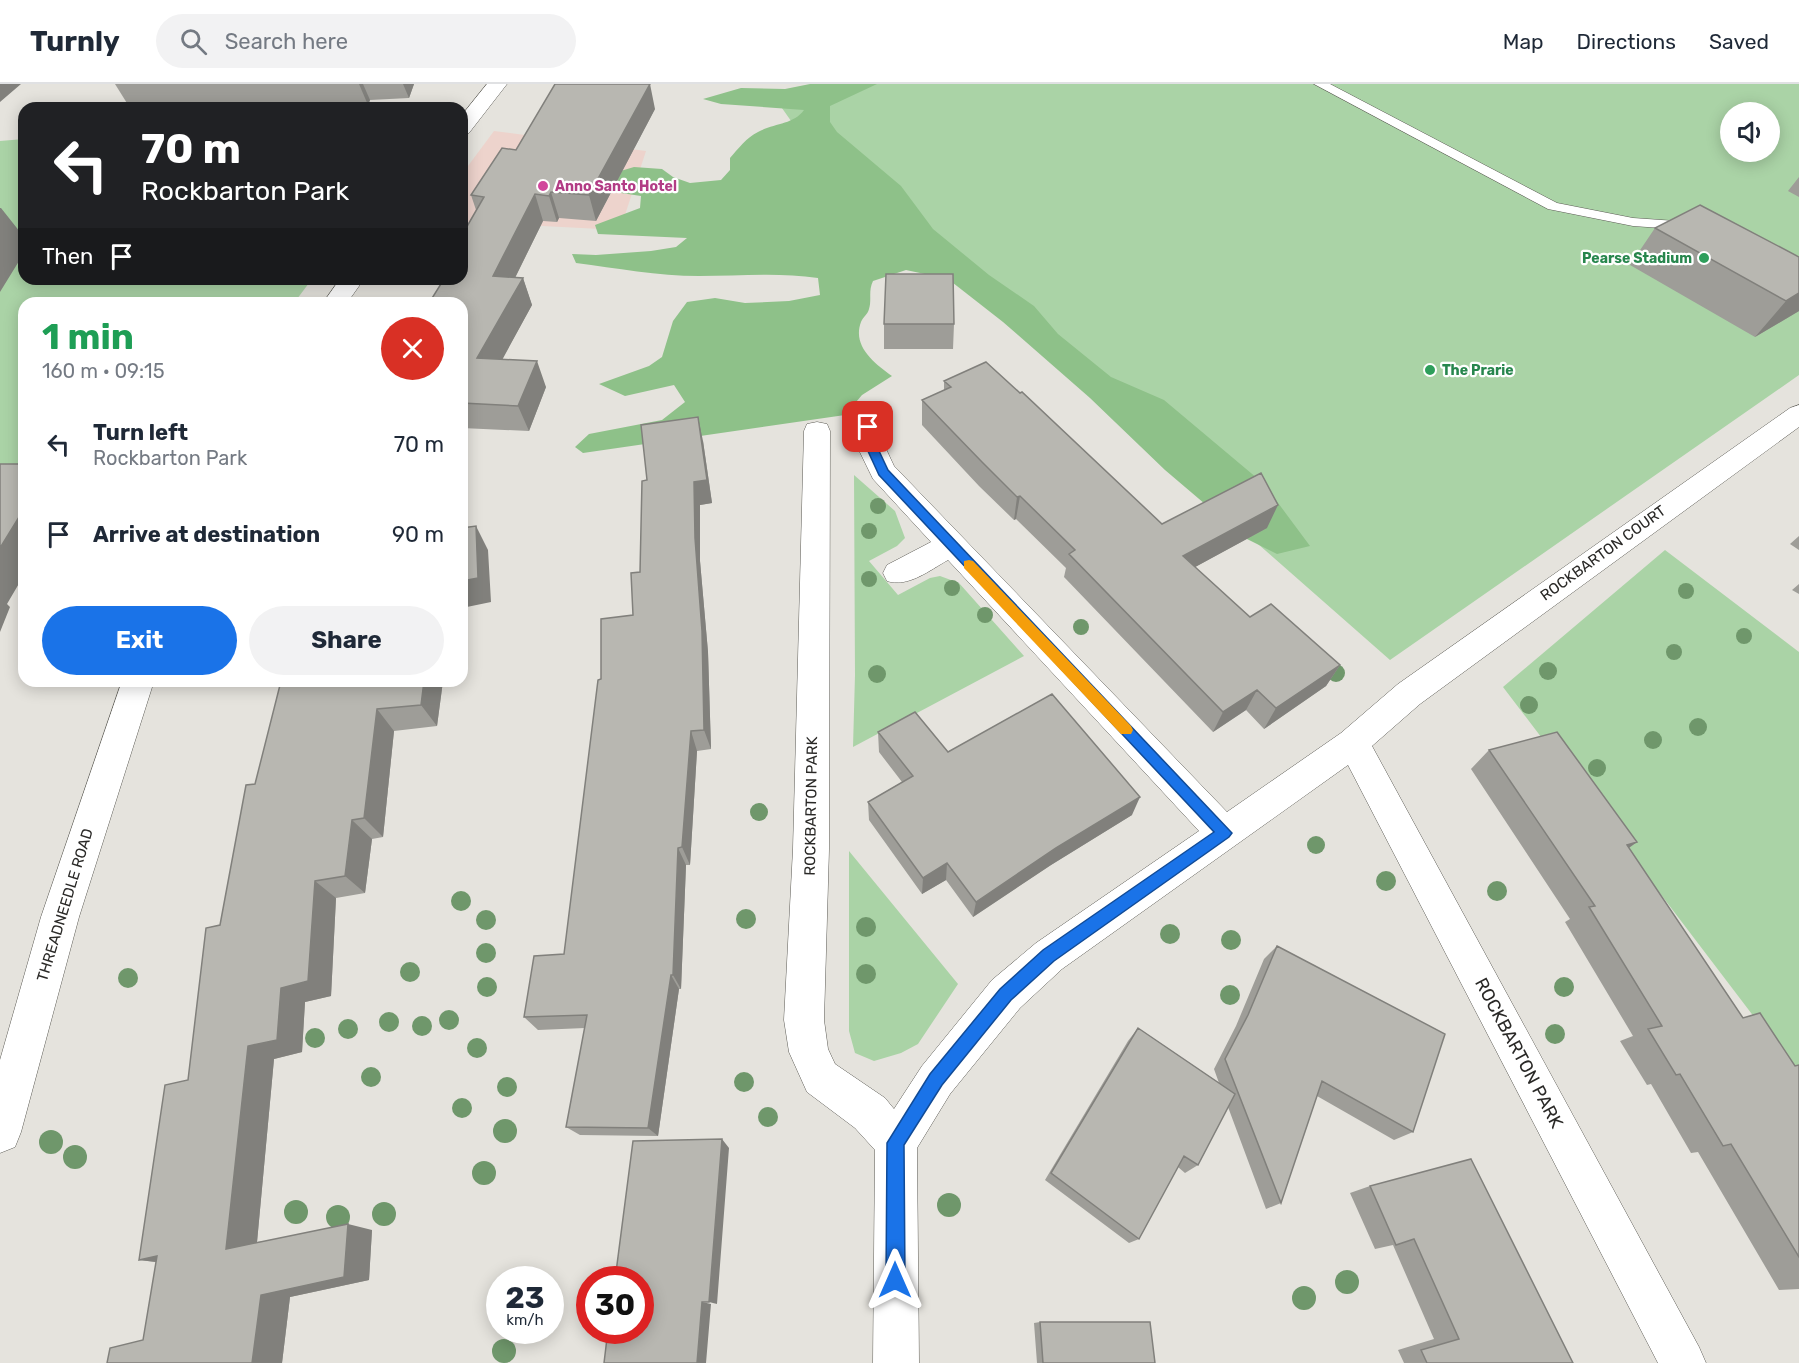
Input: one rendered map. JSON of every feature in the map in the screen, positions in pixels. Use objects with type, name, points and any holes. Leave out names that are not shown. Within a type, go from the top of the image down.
[{"type":"street","points":[[468,121],[497,84]]},
{"type":"street","name":"ROCKBARTON COURT","points":[[1353,743],[1409,694],[1799,414]]},
{"type":"street","points":[[868,427],[866,436],[883,472],[1224,833]]},
{"type":"street","name":"ROCKBARTON PARK","points":[[817,431],[811,849],[804,1020],[809,1052],[821,1078],[870,1113],[896,1143]]},
{"type":"street","points":[[898,573],[951,545]]},
{"type":"street","name":"THREADNEEDLE ROAD","points":[[0,1132],[60,918],[136,687]]},
{"type":"street","points":[[896,1363],[896,1143],[936,1080],[1006,994],[1049,956],[1353,743]]},
{"type":"street","name":"ROCKBARTON PARK","points":[[1353,743],[1400,826],[1683,1363]]},
{"type":"lane","points":[[1320,84],[1553,206],[1633,222],[1701,227]]},
{"type":"shaded area","points":[[494,131],[646,151],[620,230],[468,222],[468,166]]},
{"type":"green space","points":[[810,84],[877,84],[830,106],[830,122],[837,132],[901,186],[933,229],[989,275],[1034,306],[1058,334],[1111,377],[1164,400],[1264,484],[1310,546],[1277,554],[1245,538],[1165,470],[1090,398],[1003,322],[948,279],[906,270],[873,281],[869,309],[861,322],[859,331],[866,353],[892,376],[862,395],[845,415],[583,453],[575,447],[589,434],[662,420],[685,402],[674,385],[625,396],[599,384],[649,366],[662,357],[673,321],[687,302],[715,298],[745,303],[789,301],[820,295],[818,278],[788,275],[684,276],[653,273],[576,263],[572,254],[596,255],[676,247],[687,238],[598,234],[595,225],[640,208],[641,196],[621,193],[606,186],[614,173],[634,167],[662,169],[673,177],[690,183],[721,180],[730,170],[730,158],[750,137],[764,129],[789,121],[804,110],[721,104],[703,99],[741,88],[785,89]]},
{"type":"green space","name":"The Prarie","points":[[826,84],[1799,84],[1799,375],[1390,660],[815,155],[777,101]]},
{"type":"green space","points":[[18,140],[18,285],[308,285],[298,297],[18,297],[18,476],[0,476],[0,141]]},
{"type":"green space","points":[[854,475],[895,511],[905,538],[897,546],[869,561],[898,595],[930,578],[940,576],[959,583],[1024,656],[853,747],[855,675]]},
{"type":"green space","points":[[1665,550],[1799,652],[1799,1076],[1503,687]]},
{"type":"green space","points":[[849,851],[958,984],[918,1044],[901,1053],[874,1061],[855,1053],[849,1031]]},
{"type":"building","points":[[555,84],[650,84],[589,195],[551,192],[549,196],[535,194],[493,276],[523,278],[477,358],[537,361],[518,406],[468,403],[468,297],[433,297],[440,285],[468,285],[468,225],[484,197],[471,195],[502,148],[516,150]]},
{"type":"building","points":[[1700,205],[1799,257],[1799,293],[1786,301],[1655,228]]},
{"type":"building","points":[[886,274],[953,274],[954,324],[884,324]]},
{"type":"building","points":[[986,362],[1020,393],[1022,392],[1162,524],[1261,473],[1278,505],[1183,556],[1250,617],[1271,604],[1340,665],[1276,708],[1257,690],[1223,712],[1069,554],[1075,550],[1020,496],[1017,497],[922,400],[951,387],[944,381]]},
{"type":"building","points":[[698,417],[707,480],[694,482],[695,538],[702,631],[704,730],[691,731],[682,847],[678,848],[673,975],[671,975],[648,1128],[566,1127],[587,1015],[524,1017],[534,956],[564,954],[598,680],[601,679],[601,619],[633,615],[631,573],[640,572],[642,481],[647,480],[641,425]]},
{"type":"building","points":[[0,464],[18,464],[18,519],[0,548]]},
{"type":"building","points":[[476,526],[478,578],[468,580],[468,527]]},
{"type":"building","points":[[279,687],[423,687],[421,705],[377,709],[364,818],[352,820],[345,876],[315,881],[308,981],[281,988],[277,1040],[248,1046],[226,1249],[348,1224],[344,1277],[261,1295],[252,1363],[107,1363],[110,1348],[143,1340],[157,1256],[139,1260],[165,1085],[188,1080],[206,928],[220,925],[246,785],[255,784]]},
{"type":"building","points":[[1052,694],[1140,797],[1056,848],[976,902],[947,863],[923,878],[868,802],[913,776],[878,732],[915,712],[948,752]]},
{"type":"building","points":[[1557,732],[1637,842],[1627,845],[1743,1018],[1760,1013],[1795,1066],[1799,1065],[1799,1257],[1731,1144],[1723,1146],[1680,1074],[1676,1075],[1648,1029],[1662,1026],[1589,907],[1595,906],[1489,750]]},
{"type":"building","points":[[1277,946],[1445,1034],[1413,1132],[1322,1081],[1281,1203],[1225,1059],[1248,1015]]},
{"type":"building","points":[[1138,1028],[1235,1094],[1198,1165],[1184,1156],[1139,1239],[1051,1173]]},
{"type":"building","points":[[722,1139],[709,1302],[702,1302],[697,1363],[604,1363],[606,1344],[654,1344],[654,1266],[617,1266],[633,1141]]},
{"type":"building","points":[[1471,1159],[1573,1363],[1427,1363],[1421,1350],[1459,1339],[1414,1239],[1396,1245],[1370,1186]]},
{"type":"building","points":[[1040,1322],[1150,1322],[1155,1363],[1043,1363]]},
{"type":"slow traffic","points":[[969,565],[1126,730]]},
{"type":"place","name":"Anno Santo Hotel","points":[[543,186]]},
{"type":"place","name":"Pearse Stadium","points":[[1704,258]]},
{"type":"place","name":"The Prarie","points":[[1430,370]]},
{"type":"route","points":[[868,427],[866,436],[883,472],[1224,833],[1049,956],[1006,994],[936,1080],[896,1143],[895,1280]]}]
